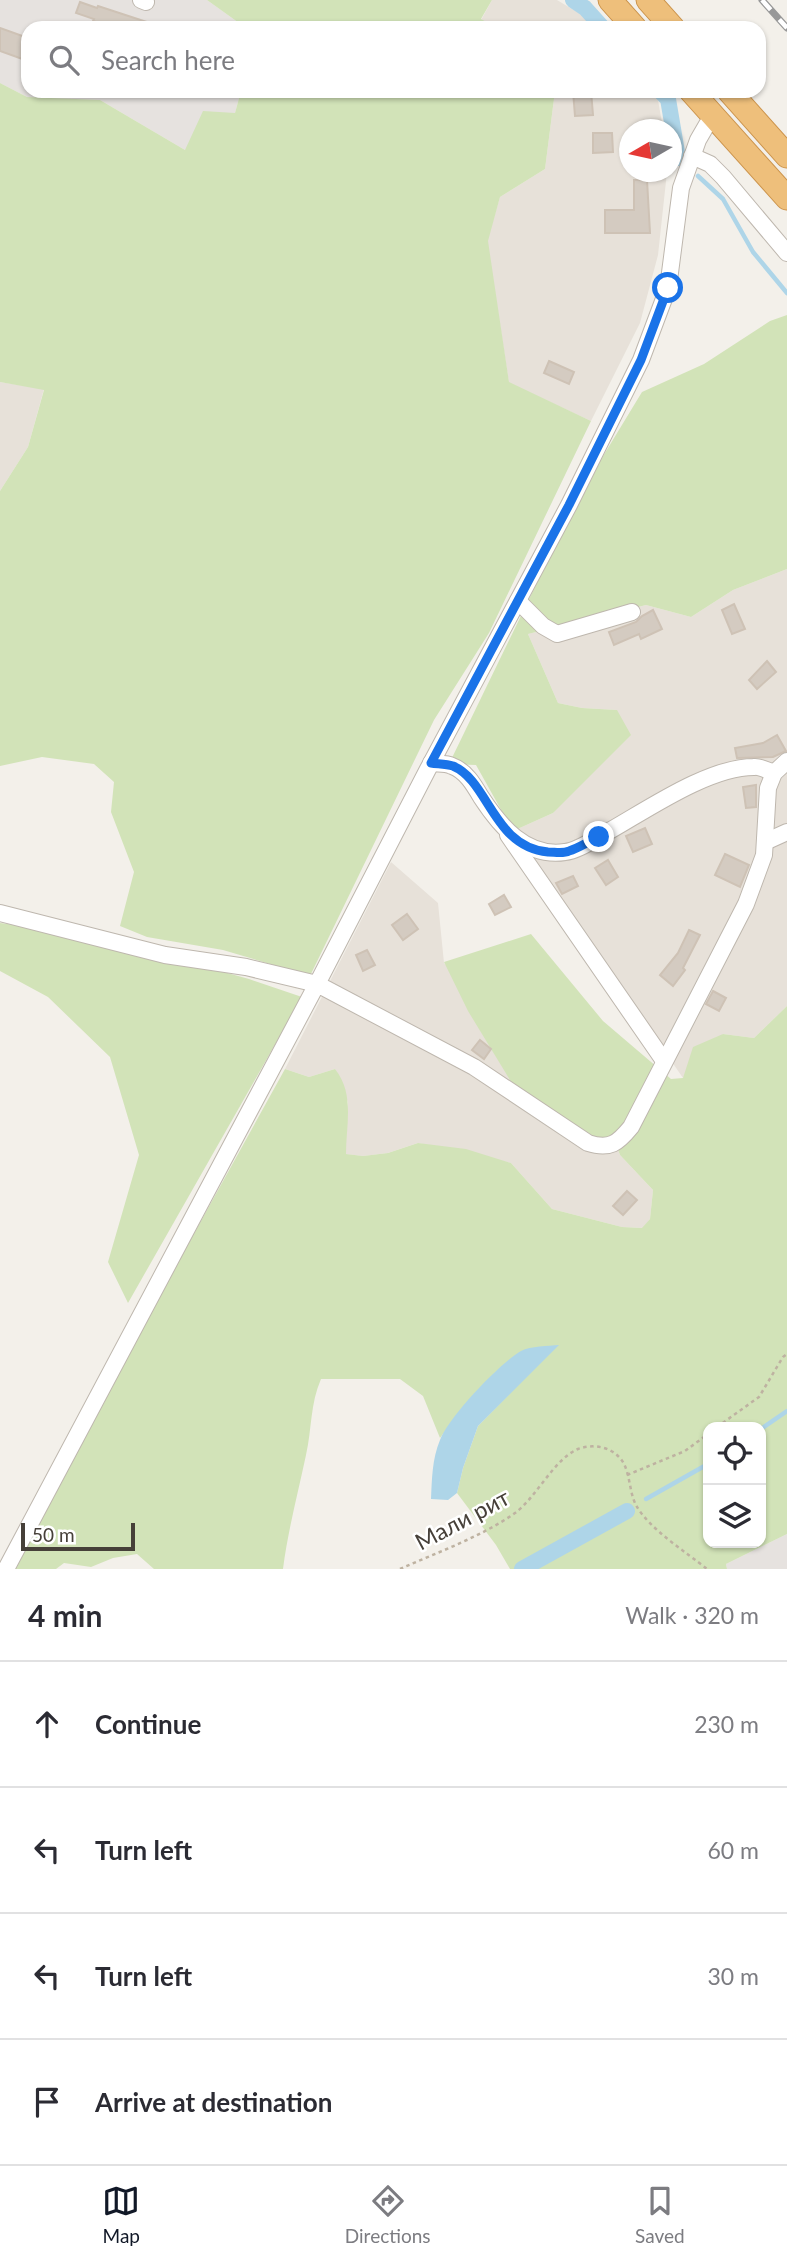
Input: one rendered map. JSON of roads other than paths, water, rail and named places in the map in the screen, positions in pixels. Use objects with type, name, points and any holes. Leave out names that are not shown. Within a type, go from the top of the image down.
[{"type":"highway","points":[[610,0],[629,21]]},
{"type":"highway","points":[[648,0],[667,21]]},
{"type":"highway","points":[[697,98],[787,198]]},
{"type":"highway","points":[[735,98],[787,156]]},
{"type":"lane","points":[[6,1569],[569,505],[650,340],[668,288],[681,188],[692,156],[709,121]]},
{"type":"lane","points":[[692,156],[709,164],[723,177],[787,253]]},
{"type":"lane","points":[[518,601],[543,626],[557,634],[632,612]]},
{"type":"lane","points":[[0,914],[165,955],[246,967],[317,984],[474,1067],[588,1143],[600,1147],[611,1145],[621,1139],[631,1127],[746,904],[764,855],[768,788],[774,773],[787,761]]},
{"type":"lane","points":[[431,763],[453,766],[473,783],[664,1061]]},
{"type":"lane","points":[[505,830],[542,851],[568,852],[704,779],[755,766],[774,773]]},
{"type":"lane","points":[[765,842],[787,832]]},
{"type":"water","points":[[559,1345],[478,1426],[457,1493],[448,1500],[431,1499],[437,1447],[453,1418],[500,1367],[521,1351]]},
{"type":"waterway","points":[[573,0],[597,21]]},
{"type":"waterway","points":[[667,98],[671,119]]},
{"type":"waterway","points":[[698,176],[723,199],[753,252],[787,293]]},
{"type":"waterway","points":[[766,1426],[787,1411]]},
{"type":"waterway","points":[[646,1499],[703,1467]]},
{"type":"waterway","points":[[522,1569],[627,1511]]},
{"type":"railway","points":[[762,0],[787,28]]}]
